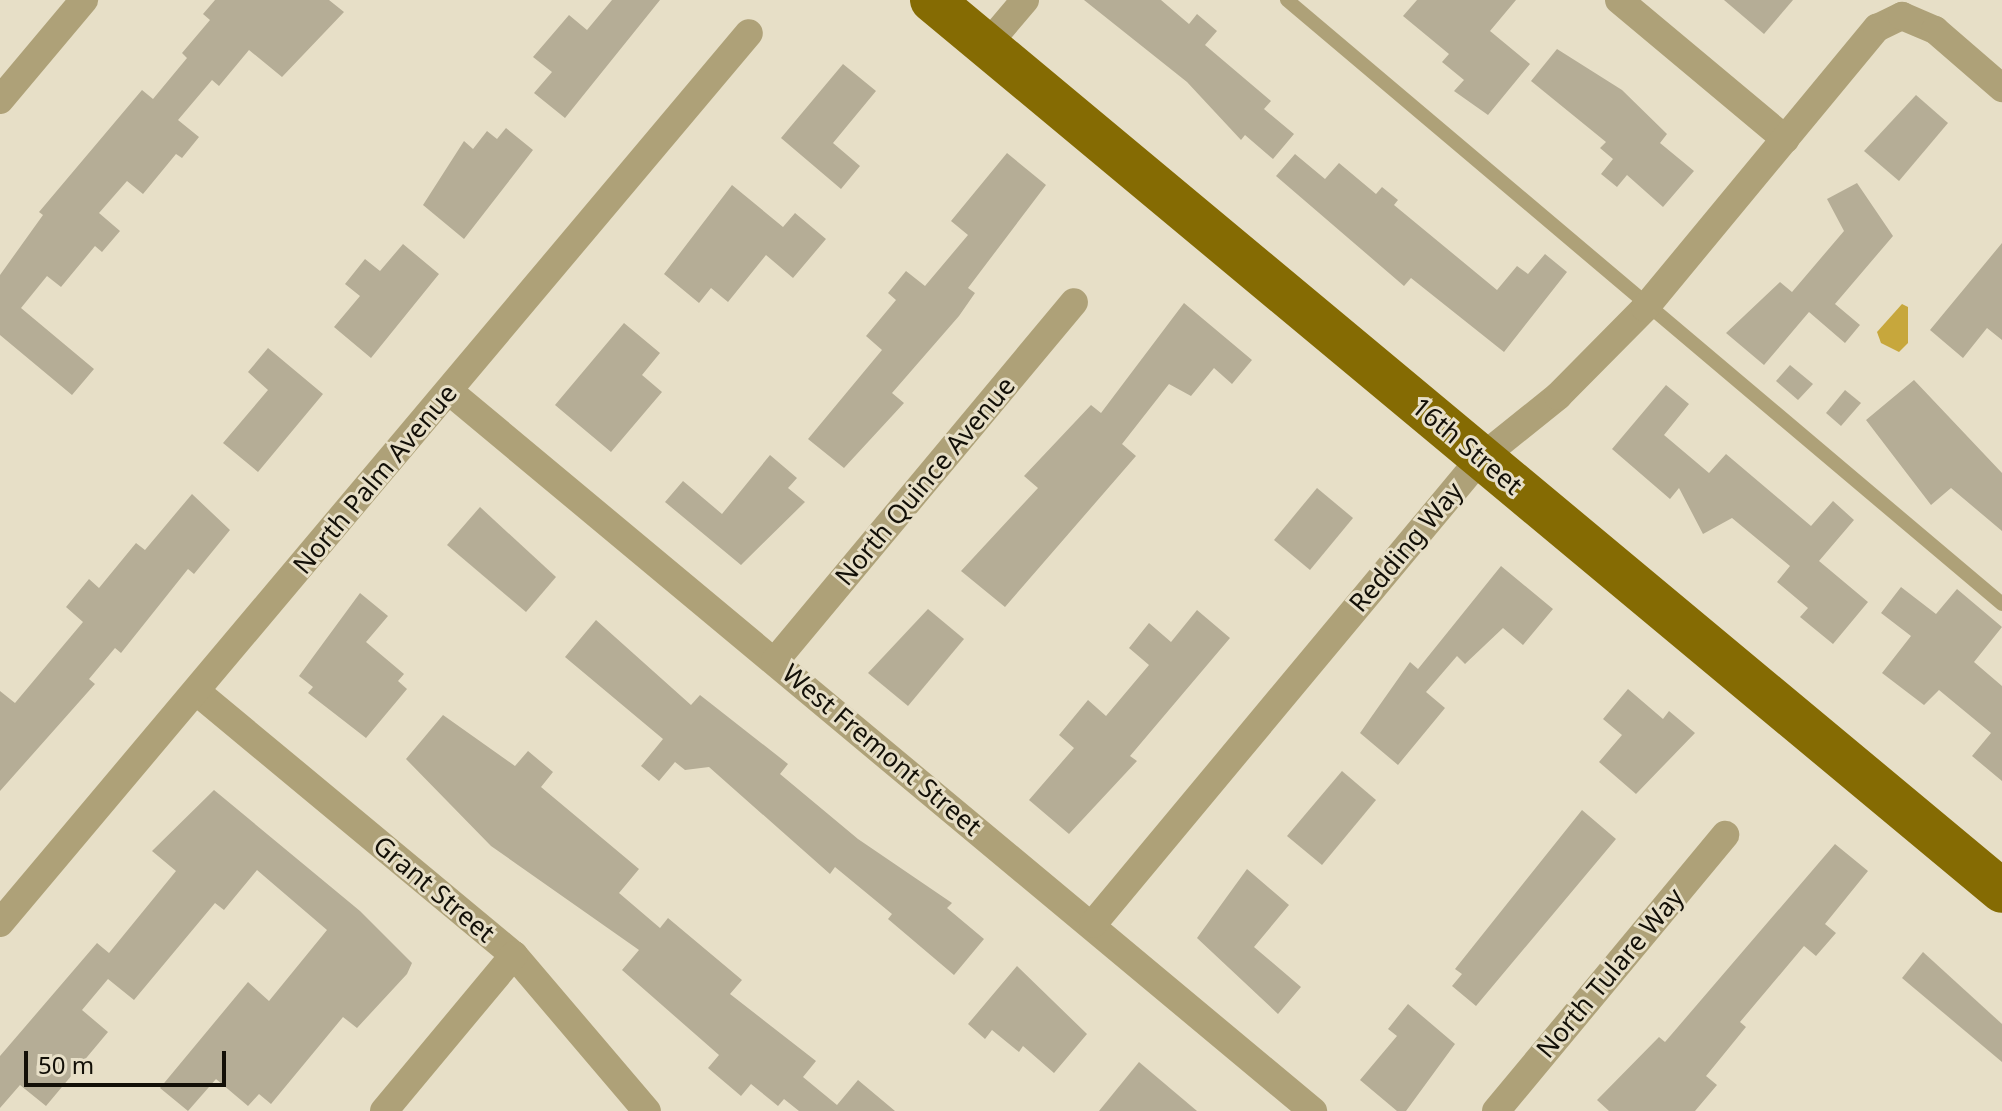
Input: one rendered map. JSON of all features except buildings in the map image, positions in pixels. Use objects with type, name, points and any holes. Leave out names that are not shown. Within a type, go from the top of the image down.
[{"type":"main road","name":"16th Street","points":[[932,0],[2002,891]]},
{"type":"street","points":[[0,100],[84,0]]},
{"type":"street","points":[[987,45],[1025,0]]},
{"type":"street","points":[[1619,0],[1785,139]]},
{"type":"street","name":"Redding Way","points":[[1093,924],[1481,458],[1558,396],[1645,308],[1877,28],[1902,16],[1935,30],[2002,88]]},
{"type":"street","name":"North Palm Avenue","points":[[0,923],[749,33]]},
{"type":"street","name":"North Quince Avenue","points":[[775,661],[1074,302]]},
{"type":"street","name":"West Fremont Street","points":[[449,391],[1093,924],[1313,1111]]},
{"type":"street","name":"Grant Street","points":[[197,692],[514,955],[647,1111]]},
{"type":"street","name":"North Tulare Way","points":[[1496,1111],[1725,835]]},
{"type":"street","points":[[384,1111],[514,955]]},
{"type":"lane","points":[[1287,0],[1645,308],[2002,604]]},
{"type":"shaded area","points":[[1902,304],[1908,307],[1908,343],[1899,352],[1881,343],[1877,332]]}]
